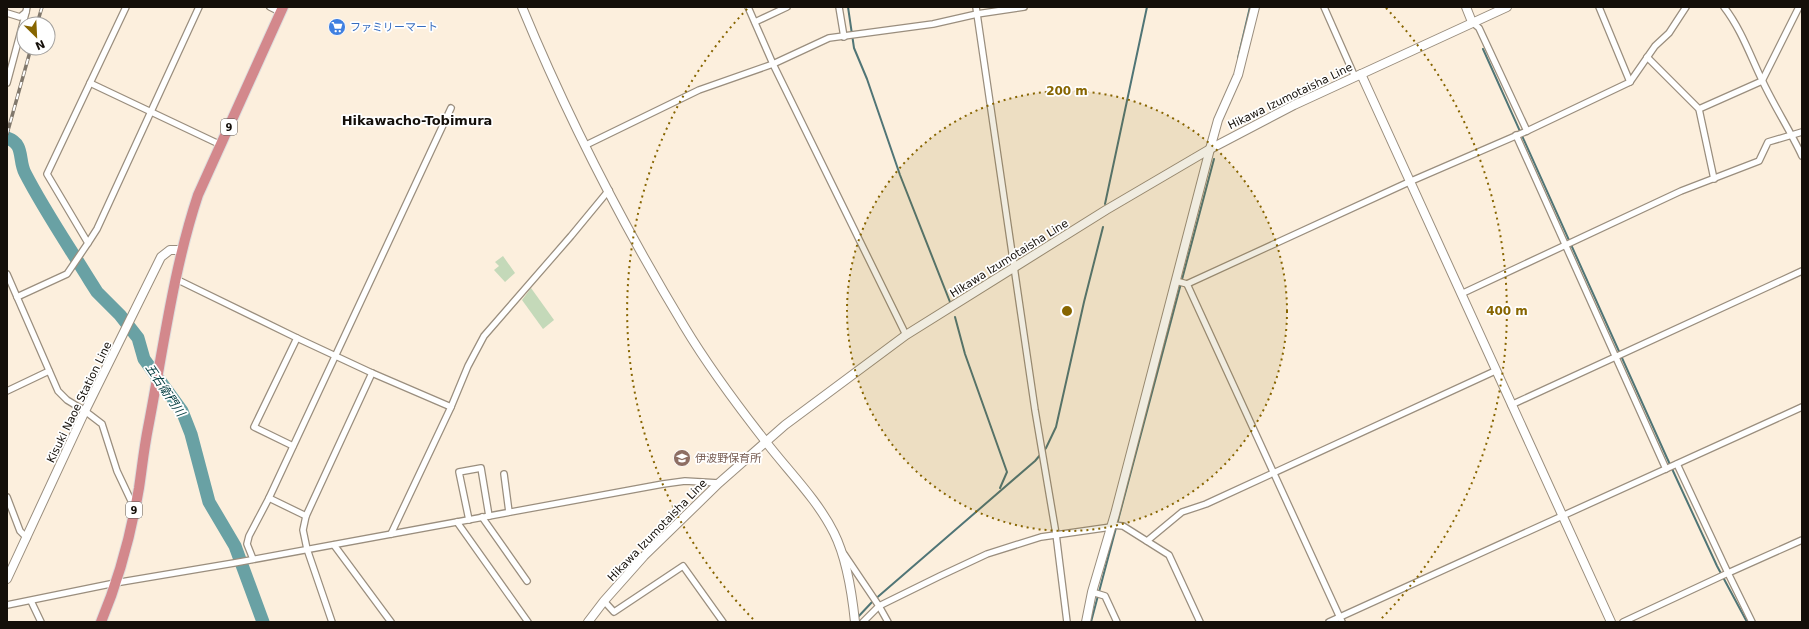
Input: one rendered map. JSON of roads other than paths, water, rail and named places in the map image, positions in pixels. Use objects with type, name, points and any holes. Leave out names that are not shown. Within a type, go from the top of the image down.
[{"type":"highway","name":"9","points":[[101,622],[112,596],[127,547],[176,279],[182,250],[198,195],[282,10]]},
{"type":"street","points":[[88,243],[47,174],[126,7]]},
{"type":"street","points":[[17,297],[67,274],[97,229],[199,7]]},
{"type":"street","points":[[270,7],[282,10]]},
{"type":"street","points":[[522,7],[545,63],[586,145],[639,247],[685,327],[735,402],[765,442],[817,505],[834,534],[851,589],[855,622]]},
{"type":"street","points":[[748,7],[773,64],[906,335]]},
{"type":"street","points":[[755,22],[787,7]]},
{"type":"street","points":[[839,7],[844,37]]},
{"type":"street","points":[[976,7],[1035,410],[1056,534],[1067,622]]},
{"type":"street","points":[[586,145],[699,90],[773,64],[829,38],[933,24],[977,14],[1024,7]]},
{"type":"street","points":[[1086,622],[1092,592],[1112,526],[1210,149],[1218,120],[1238,76],[1255,7]]},
{"type":"street","points":[[1324,7],[1409,182],[1611,622]]},
{"type":"street","points":[[1466,7],[1472,22],[1479,28],[1527,131]]},
{"type":"street","name":"Hikawa Izumotaisha Line","points":[[588,622],[604,601],[644,556],[719,483],[785,425],[906,335],[1106,210],[1210,149],[1294,105],[1507,7]]},
{"type":"street","points":[[1599,7],[1630,82]]},
{"type":"street","points":[[1176,281],[1187,284],[1409,182],[1527,131],[1630,82],[1655,46],[1669,33],[1686,7]]},
{"type":"street","points":[[1726,7],[1740,30],[1762,81],[1793,136],[1802,156]]},
{"type":"street","points":[[1698,109],[1762,81],[1799,7]]},
{"type":"street","points":[[7,13],[20,17],[26,9]]},
{"type":"street","points":[[7,83],[26,9]]},
{"type":"street","points":[[1647,57],[1698,109],[1714,179]]},
{"type":"street","points":[[90,83],[152,110],[221,145]]},
{"type":"street","points":[[252,560],[247,544],[249,536],[269,498],[451,108]]},
{"type":"street","points":[[1461,294],[1681,191],[1759,161],[1768,142],[1793,136],[1802,132]]},
{"type":"street","points":[[1516,135],[1666,469]]},
{"type":"street","points":[[391,534],[451,407],[468,366],[484,336],[609,190]]},
{"type":"street","name":"Kisuki Naoe Station Line","points":[[7,579],[85,411],[125,333],[161,257],[170,250],[182,250]]},
{"type":"street","points":[[1511,405],[1802,271]]},
{"type":"street","points":[[7,274],[58,391],[67,400],[102,424],[117,471],[135,508]]},
{"type":"street","points":[[176,279],[335,356],[451,407]]},
{"type":"street","points":[[1187,284],[1340,620]]},
{"type":"street","points":[[293,446],[254,427],[297,338]]},
{"type":"street","points":[[7,391],[49,371]]},
{"type":"street","points":[[1147,541],[1182,512],[1206,504],[1495,371]]},
{"type":"street","points":[[332,622],[307,550],[303,530],[306,516],[372,373]]},
{"type":"street","points":[[1329,622],[1340,620],[1562,516],[1802,407]]},
{"type":"street","points":[[1677,464],[1752,622]]},
{"type":"street","points":[[469,520],[459,472],[481,468],[489,516]]},
{"type":"street","points":[[504,474],[510,512]]},
{"type":"street","points":[[7,605],[115,583],[252,560],[664,484],[685,481],[719,483]]},
{"type":"street","points":[[7,497],[20,531],[27,538]]},
{"type":"street","points":[[269,498],[306,516]]},
{"type":"street","points":[[482,517],[527,581]]},
{"type":"street","points":[[457,522],[528,622]]},
{"type":"street","points":[[863,622],[879,606],[987,554],[1041,537],[1112,526],[1123,526],[1169,555],[1200,622]]},
{"type":"street","points":[[1623,622],[1728,572],[1802,540]]},
{"type":"street","points":[[334,545],[391,622]]},
{"type":"street","points":[[838,546],[879,606],[888,622]]},
{"type":"street","points":[[604,601],[614,612],[683,566],[723,622]]},
{"type":"street","points":[[1092,592],[1105,596],[1117,622]]},
{"type":"street","points":[[31,601],[41,622]]},
{"type":"waterway","points":[[848,7],[854,48],[867,79],[900,175],[950,302]]},
{"type":"waterway","points":[[1105,204],[1147,7]]},
{"type":"waterway","points":[[1238,58],[1250,7]]},
{"type":"waterway","points":[[1483,49],[1667,458],[1717,566],[1747,622]]},
{"type":"waterway","name":"五右衛門川","points":[[7,138],[13,141],[19,148],[23,168],[32,187],[97,292],[120,315],[138,338],[144,359],[182,411],[191,434],[209,502],[235,546],[263,622]]},
{"type":"waterway","points":[[1091,622],[1214,159]]},
{"type":"waterway","points":[[857,618],[873,601],[1035,461],[1046,448],[1056,427],[1084,302],[1103,227]]},
{"type":"waterway","points":[[955,317],[965,354],[1007,472],[1000,488]]},
{"type":"railway","points":[[39,16],[42,7]]},
{"type":"railway","points":[[7,134],[29,56]]},
{"type":"place","name":"ファミリーマート","points":[[337,27]]},
{"type":"place","name":"伊波野保育所","points":[[682,458]]},
{"type":"district","name":"Hikawacho-Tobimura","points":[[417,120]]}]
